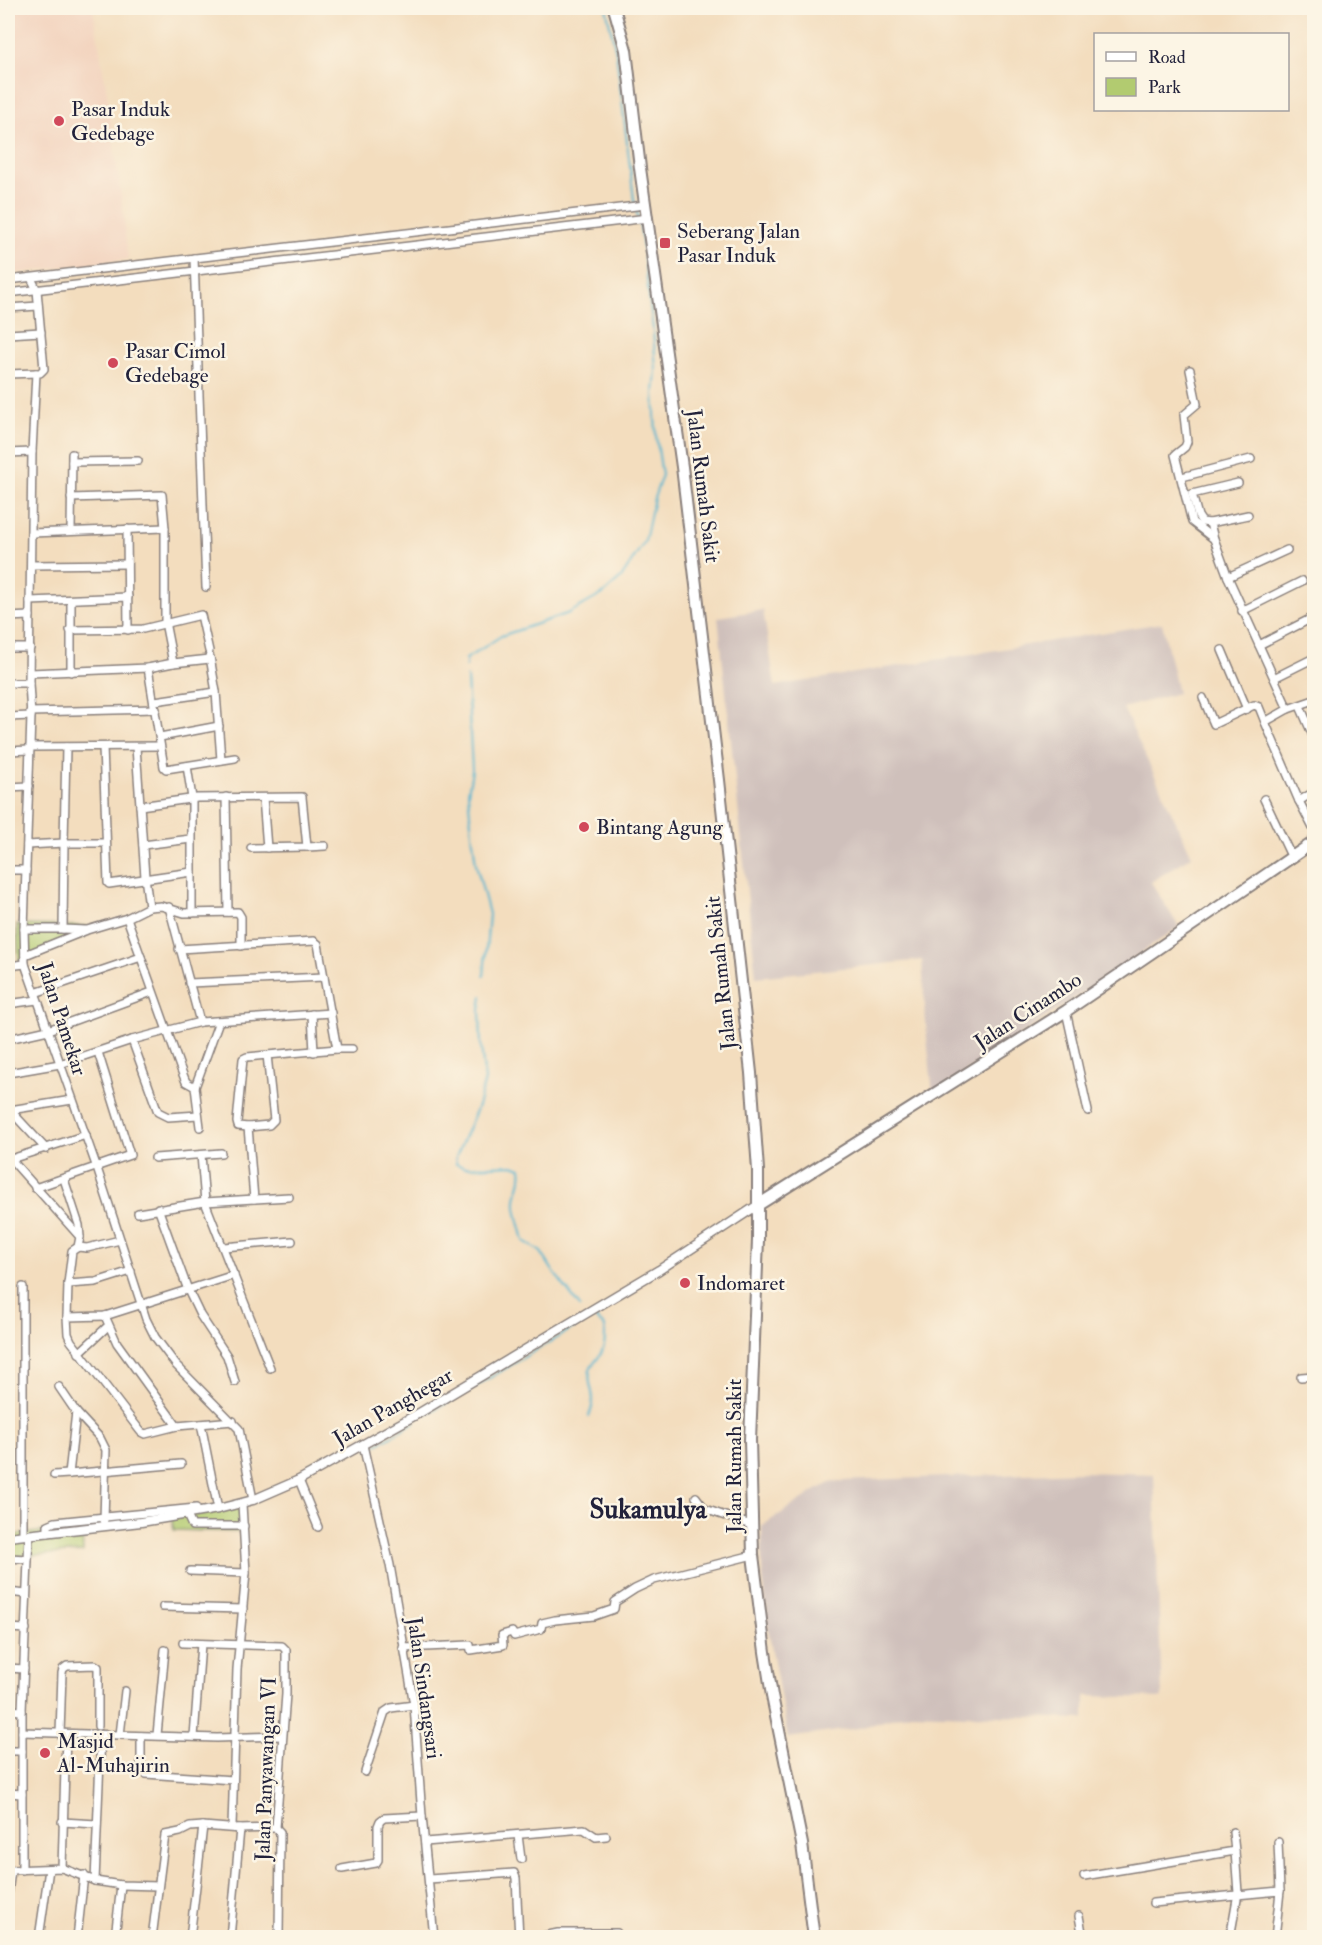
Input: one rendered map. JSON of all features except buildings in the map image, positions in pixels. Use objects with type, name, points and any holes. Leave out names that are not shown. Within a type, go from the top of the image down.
[{"type":"main road","name":"Jalan Rumah Sakit","points":[[614,8],[626,50],[638,206],[682,467],[751,1073],[758,1205],[750,1440],[753,1555],[768,1674],[802,1844],[814,1938]]},
{"type":"main road","name":"Jalan Cinambo","points":[[758,1205],[1066,1011],[1314,842]]},
{"type":"street","points":[[8,280],[638,206]]},
{"type":"street","points":[[8,293],[640,219]]},
{"type":"street","points":[[194,258],[206,587]]},
{"type":"street","points":[[31,278],[37,290]]},
{"type":"street","name":"Jalan Pamekar","points":[[37,290],[44,369],[36,373],[32,452],[29,683],[31,714],[25,960],[143,1304],[146,1319],[155,1337],[176,1365],[239,1429],[253,1500]]},
{"type":"street","points":[[8,308],[38,306]]},
{"type":"street","points":[[8,334],[41,332]]},
{"type":"street","points":[[1190,369],[1197,404],[1184,415],[1187,442],[1185,447],[1175,455],[1192,522],[1214,539]]},
{"type":"street","points":[[8,374],[36,373]]},
{"type":"street","points":[[8,453],[32,452]]},
{"type":"street","points":[[71,531],[72,458],[138,461]]},
{"type":"street","points":[[1182,477],[1251,459]]},
{"type":"street","points":[[1238,483],[1192,494],[1198,516],[1202,522],[1210,523],[1248,515]]},
{"type":"street","points":[[72,498],[162,495],[165,528],[165,622],[173,663]]},
{"type":"street","points":[[1210,523],[1242,611],[1288,709]]},
{"type":"street","points":[[31,533],[165,528]]},
{"type":"street","points":[[127,529],[128,630]]},
{"type":"street","points":[[1228,577],[1287,550]]},
{"type":"street","points":[[32,565],[127,564]]},
{"type":"street","points":[[1242,611],[1302,581]]},
{"type":"street","points":[[30,601],[128,597]]},
{"type":"street","points":[[71,600],[71,672]]},
{"type":"street","points":[[8,617],[30,616]]},
{"type":"street","points":[[70,630],[143,629],[165,622],[202,616],[216,692],[221,760]]},
{"type":"street","points":[[1259,645],[1314,617]]},
{"type":"street","points":[[8,648],[30,648]]},
{"type":"street","points":[[1222,650],[1247,709]]},
{"type":"street","points":[[30,673],[148,668],[210,656]]},
{"type":"street","points":[[1274,678],[1314,658]]},
{"type":"street","points":[[148,668],[164,767],[187,766],[235,758]]},
{"type":"street","points":[[8,683],[29,683]]},
{"type":"street","points":[[8,717],[155,705],[216,692]]},
{"type":"street","points":[[1203,699],[1214,724],[1257,706],[1314,830]]},
{"type":"street","points":[[1265,722],[1288,709],[1314,700]]},
{"type":"street","points":[[1300,706],[1314,738]]},
{"type":"street","points":[[160,737],[219,726]]},
{"type":"street","points":[[8,751],[30,748],[160,746]]},
{"type":"street","points":[[63,929],[66,747]]},
{"type":"street","points":[[103,747],[108,883],[192,872]]},
{"type":"street","points":[[136,747],[149,907]]},
{"type":"street","points":[[187,766],[192,798],[192,913]]},
{"type":"street","points":[[8,787],[29,786]]},
{"type":"street","points":[[1299,801],[1314,792]]},
{"type":"street","points":[[226,797],[228,912]]},
{"type":"street","points":[[140,806],[192,798],[302,797],[307,847]]},
{"type":"street","points":[[263,798],[267,848]]},
{"type":"street","points":[[1264,799],[1292,858]]},
{"type":"street","points":[[143,845],[191,839]]},
{"type":"street","points":[[27,845],[106,843]]},
{"type":"street","points":[[251,848],[325,846]]},
{"type":"street","points":[[8,870],[26,870]]},
{"type":"street","points":[[8,966],[87,930],[127,918],[149,907],[169,907],[176,911],[192,913],[241,914],[241,946]]},
{"type":"street","points":[[169,907],[200,1022]]},
{"type":"street","points":[[127,918],[186,1082],[195,1087]]},
{"type":"street","points":[[24,929],[87,930]]},
{"type":"street","points":[[179,949],[314,941],[318,944],[337,1050]]},
{"type":"street","points":[[8,1004],[36,997],[141,957]]},
{"type":"street","points":[[189,983],[324,977]]},
{"type":"street","points":[[8,1039],[48,1030],[152,992]]},
{"type":"street","points":[[1066,1011],[1088,1111]]},
{"type":"street","points":[[8,1073],[60,1064],[132,1040],[200,1022],[331,1013]]},
{"type":"street","points":[[312,1014],[314,1052]]},
{"type":"street","points":[[200,1127],[195,1087],[219,1020]]},
{"type":"street","points":[[132,1040],[158,1112],[168,1118],[198,1115]]},
{"type":"street","points":[[267,1055],[274,1120],[269,1125],[238,1126],[241,1063],[247,1057],[267,1055],[352,1049]]},
{"type":"street","points":[[35,1188],[128,1158],[130,1153],[98,1052]]},
{"type":"street","points":[[9,1109],[72,1100]]},
{"type":"street","points":[[9,1109],[46,1149]]},
{"type":"street","points":[[248,1127],[255,1199]]},
{"type":"street","points":[[81,1237],[9,1158],[46,1149],[86,1135]]},
{"type":"street","points":[[155,1158],[221,1153]]},
{"type":"street","points":[[201,1155],[205,1202],[270,1368]]},
{"type":"street","points":[[64,1179],[80,1225],[81,1237],[78,1247],[72,1251],[67,1317],[68,1334],[79,1353],[141,1432],[145,1434],[177,1426],[233,1421]]},
{"type":"street","points":[[138,1213],[205,1202],[289,1197]]},
{"type":"street","name":"Jalan Panghegar","points":[[8,1537],[48,1533],[104,1521],[187,1515],[218,1509],[242,1504],[299,1480],[363,1445],[659,1270],[758,1205]]},
{"type":"street","points":[[158,1208],[188,1290],[200,1315],[227,1356],[235,1382]]},
{"type":"street","points":[[78,1247],[87,1248],[120,1240]]},
{"type":"street","points":[[224,1247],[292,1241]]},
{"type":"street","points":[[68,1284],[96,1282],[131,1271]]},
{"type":"street","points":[[67,1317],[105,1316],[234,1275]]},
{"type":"street","points":[[22,1870],[22,1711],[28,1559],[23,1287]]},
{"type":"street","points":[[105,1316],[117,1343],[177,1426]]},
{"type":"street","points":[[79,1353],[108,1326]]},
{"type":"street","points":[[1301,1377],[1314,1376]]},
{"type":"street","points":[[59,1387],[76,1412],[100,1438],[106,1450],[104,1521],[196,1508]]},
{"type":"street","points":[[69,1474],[76,1412]]},
{"type":"street","points":[[201,1424],[218,1509]]},
{"type":"street","name":"Jalan Sindangsari","points":[[363,1445],[390,1565],[414,1705],[424,1842],[434,1937]]},
{"type":"street","points":[[54,1475],[181,1464]]},
{"type":"street","points":[[299,1480],[318,1527]]},
{"type":"street","points":[[696,1497],[705,1509],[751,1525]]},
{"type":"street","points":[[230,1938],[236,1828],[233,1780],[234,1738],[246,1573],[242,1504]]},
{"type":"street","points":[[187,1515],[192,1526],[244,1526]]},
{"type":"street","points":[[403,1648],[470,1645],[471,1650],[503,1645],[502,1635],[512,1632],[514,1636],[517,1636],[541,1629],[542,1623],[594,1616],[615,1608],[615,1602],[634,1588],[654,1580],[753,1555]]},
{"type":"street","points":[[8,1558],[28,1559]]},
{"type":"street","points":[[190,1571],[246,1573]]},
{"type":"street","points":[[8,1592],[26,1594]]},
{"type":"street","points":[[163,1607],[243,1609]]},
{"type":"street","points":[[8,1628],[26,1629]]},
{"type":"street","points":[[183,1643],[240,1644]]},
{"type":"street","points":[[194,1737],[201,1644]]},
{"type":"street","name":"Jalan Panyawangan VI","points":[[240,1644],[282,1646],[286,1650],[286,1694],[276,1828],[280,1832],[279,1938]]},
{"type":"street","points":[[158,1734],[165,1650]]},
{"type":"street","points":[[62,1868],[62,1672],[67,1666],[95,1665],[98,1667],[98,1726]]},
{"type":"street","points":[[8,1668],[24,1669]]},
{"type":"street","points":[[120,1735],[125,1691]]},
{"type":"street","points":[[365,1772],[385,1712],[392,1708],[414,1705]]},
{"type":"street","points":[[8,1710],[22,1711]]},
{"type":"street","points":[[22,1732],[141,1736],[158,1734],[234,1738],[282,1736]]},
{"type":"street","points":[[95,1881],[101,1735]]},
{"type":"street","points":[[141,1736],[141,1769],[146,1774],[233,1780]]},
{"type":"street","points":[[8,1751],[22,1751]]},
{"type":"street","points":[[8,1793],[22,1794]]},
{"type":"street","points":[[342,1869],[376,1863],[378,1860],[378,1826],[384,1818],[422,1816]]},
{"type":"street","points":[[62,1822],[97,1824]]},
{"type":"street","points":[[152,1938],[165,1835],[190,1827],[203,1826],[276,1828]]},
{"type":"street","points":[[190,1938],[203,1826]]},
{"type":"street","points":[[424,1842],[584,1829],[596,1837],[606,1836]]},
{"type":"street","points":[[1206,1938],[1230,1936],[1238,1893],[1233,1832]]},
{"type":"street","points":[[518,1835],[521,1859]]},
{"type":"street","points":[[1275,1938],[1280,1891],[1278,1842]]},
{"type":"street","points":[[1084,1876],[1235,1851]]},
{"type":"street","points":[[8,1894],[11,1870],[62,1868],[95,1881],[158,1886]]},
{"type":"street","points":[[39,1938],[49,1869]]},
{"type":"street","points":[[429,1879],[514,1873],[519,1938]]},
{"type":"street","points":[[77,1938],[84,1875]]},
{"type":"street","points":[[115,1938],[121,1884]]},
{"type":"street","points":[[1153,1903],[1238,1893],[1280,1891]]},
{"type":"street","points":[[1078,1916],[1083,1938]]},
{"type":"street","points":[[534,1938],[558,1933],[617,1933]]},
{"type":"street","points":[[434,1937],[452,1938]]},
{"type":"shaded area","name":"Pasar Induk Gedebage","points":[[8,8],[93,8],[107,94],[128,259],[8,274]]},
{"type":"shaded area","points":[[763,610],[775,686],[1162,623],[1178,693],[1123,708],[1192,856],[1151,882],[1179,927],[933,1094],[922,960],[756,977],[718,617]]},
{"type":"shaded area","points":[[1081,1472],[1154,1474],[1162,1698],[1085,1696],[1085,1719],[911,1713],[859,1728],[788,1738],[769,1634],[762,1567],[762,1526],[818,1489],[840,1481]]},
{"type":"green space","points":[[17,925],[87,926],[85,936],[19,962]]},
{"type":"green space","points":[[240,1504],[242,1532],[174,1530],[171,1517]]},
{"type":"green space","points":[[82,1526],[83,1552],[8,1557],[8,1536]]},
{"type":"waterway","points":[[466,666],[466,659],[501,636],[569,613],[603,594],[621,578],[645,541],[654,498],[662,475],[656,436],[654,393],[656,370],[653,330],[616,52],[606,8]]},
{"type":"waterway","points":[[467,677],[472,770],[468,793],[476,864],[489,914],[484,976]]},
{"type":"waterway","points":[[482,996],[481,1047],[485,1080],[478,1106],[456,1157],[456,1164],[465,1167],[513,1165],[521,1168],[522,1174],[516,1201],[524,1241],[541,1252],[580,1307]]},
{"type":"waterway","points":[[468,1391],[593,1316]]},
{"type":"waterway","points":[[589,1416],[593,1402],[590,1370],[601,1354],[605,1339],[605,1327],[593,1316]]},
{"type":"waterway","points":[[427,1414],[454,1399]]},
{"type":"waterway","points":[[367,1450],[415,1422]]},
{"type":"waterway","points":[[420,1741],[427,1819]]},
{"type":"waterway","points":[[430,1852],[432,1874]]},
{"type":"waterway","points":[[434,1887],[437,1931]]},
{"type":"place","name":"Pasar Induk Gedebage","points":[[59,121]]},
{"type":"place","name":"Seberang Jalan Pasar Induk","points":[[665,243]]},
{"type":"place","name":"Pasar Cimol Gedebage","points":[[113,363]]},
{"type":"place","name":"Bintang Agung","points":[[584,827]]},
{"type":"place","name":"Indomaret","points":[[685,1283]]},
{"type":"place","name":"Masjid Al-Muhajirin","points":[[45,1753]]},
{"type":"district","name":"Sukamulya","points":[[648,1509]]}]
